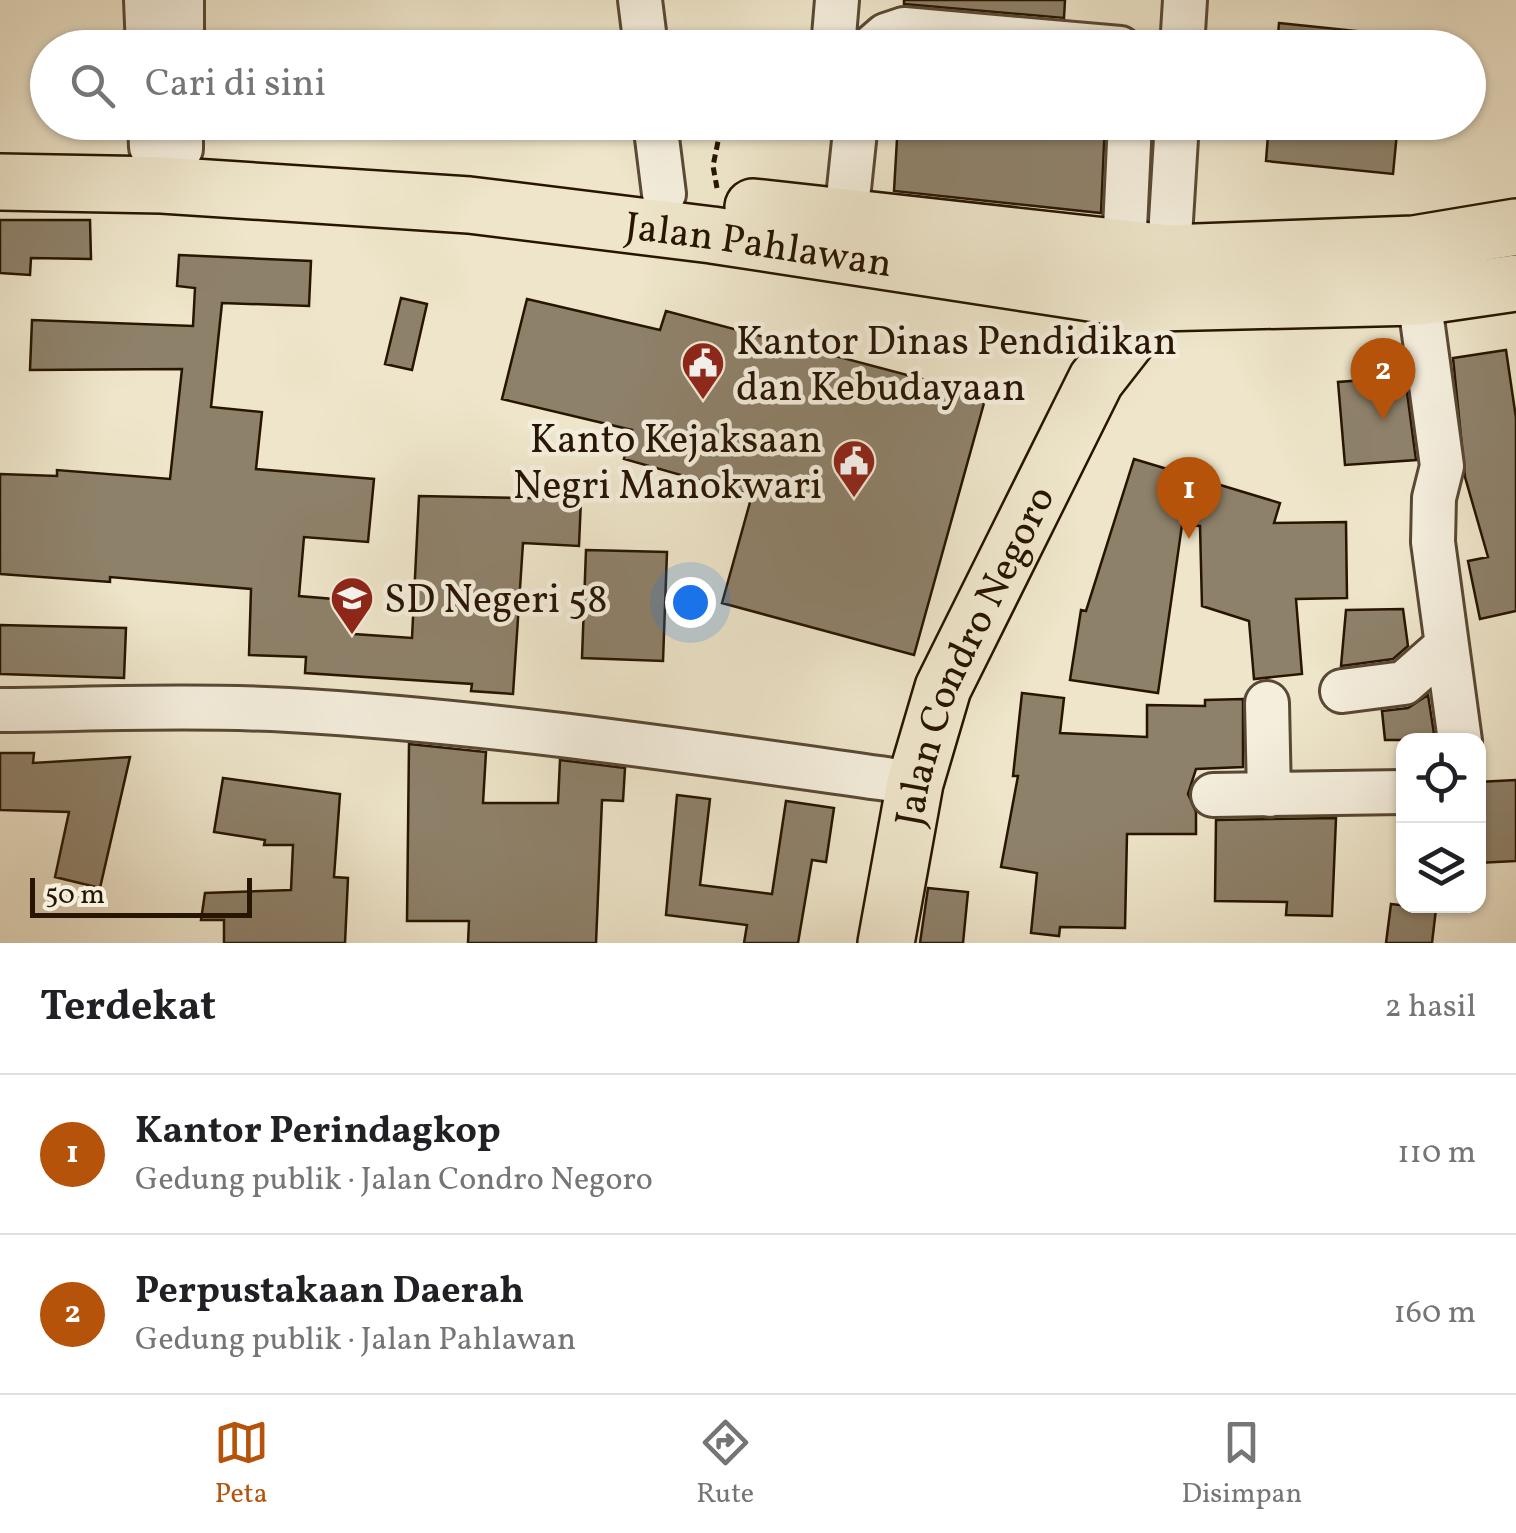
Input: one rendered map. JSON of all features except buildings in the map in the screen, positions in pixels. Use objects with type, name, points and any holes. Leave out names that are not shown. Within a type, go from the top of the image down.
[{"type":"main road","name":"Jalan Pahlawan","points":[[0,150],[111,140]]},
{"type":"main road","name":"Jalan Pahlawan","points":[[192,140],[420,183],[748,218],[973,255],[1150,268],[1420,297],[1516,284]]},
{"type":"main road","name":"Jalan Pahlawan","points":[[0,182],[420,183],[664,194],[748,218],[834,216],[973,255],[1080,293],[1150,268],[1414,244],[1516,226]]},
{"type":"main road","name":"Jalan Condro Negoro","points":[[886,943],[915,783],[943,688],[1150,268]]},
{"type":"main road","points":[[1080,293],[1096,380]]},
{"type":"street","points":[[146,0],[147,30]]},
{"type":"street","points":[[182,0],[182,30]]},
{"type":"street","points":[[640,0],[644,30]]},
{"type":"street","points":[[834,30],[837,0]]},
{"type":"street","points":[[1183,30],[1185,0]]},
{"type":"street","points":[[657,140],[664,194]]},
{"type":"street","points":[[829,140],[834,216]]},
{"type":"street","points":[[834,216],[852,140]]},
{"type":"street","points":[[1132,140],[1150,268]]},
{"type":"street","points":[[1150,268],[1174,140]]},
{"type":"street","points":[[1420,297],[1442,466],[1432,514],[1459,733]]},
{"type":"street","points":[[1342,691],[1404,683],[1446,647]]},
{"type":"street","points":[[1267,703],[1269,795]]},
{"type":"street","points":[[0,710],[248,709],[383,718],[573,735],[915,783]]},
{"type":"street","points":[[1213,795],[1396,792]]},
{"type":"path","points":[[719,140],[714,166],[748,218]]},
{"type":"place","name":"Kantor Dinas Pendidikan dan Kebudayaan","points":[[703,401]]},
{"type":"place","name":"Perpustakaan Daerah","points":[[1383,420]]},
{"type":"place","name":"Kanto Kejaksaan Negri Manokwari","points":[[854,499]]},
{"type":"place","name":"Kantor Perindagkop","points":[[1189,539]]},
{"type":"place","name":"SD Negeri 58","points":[[352,636]]}]
